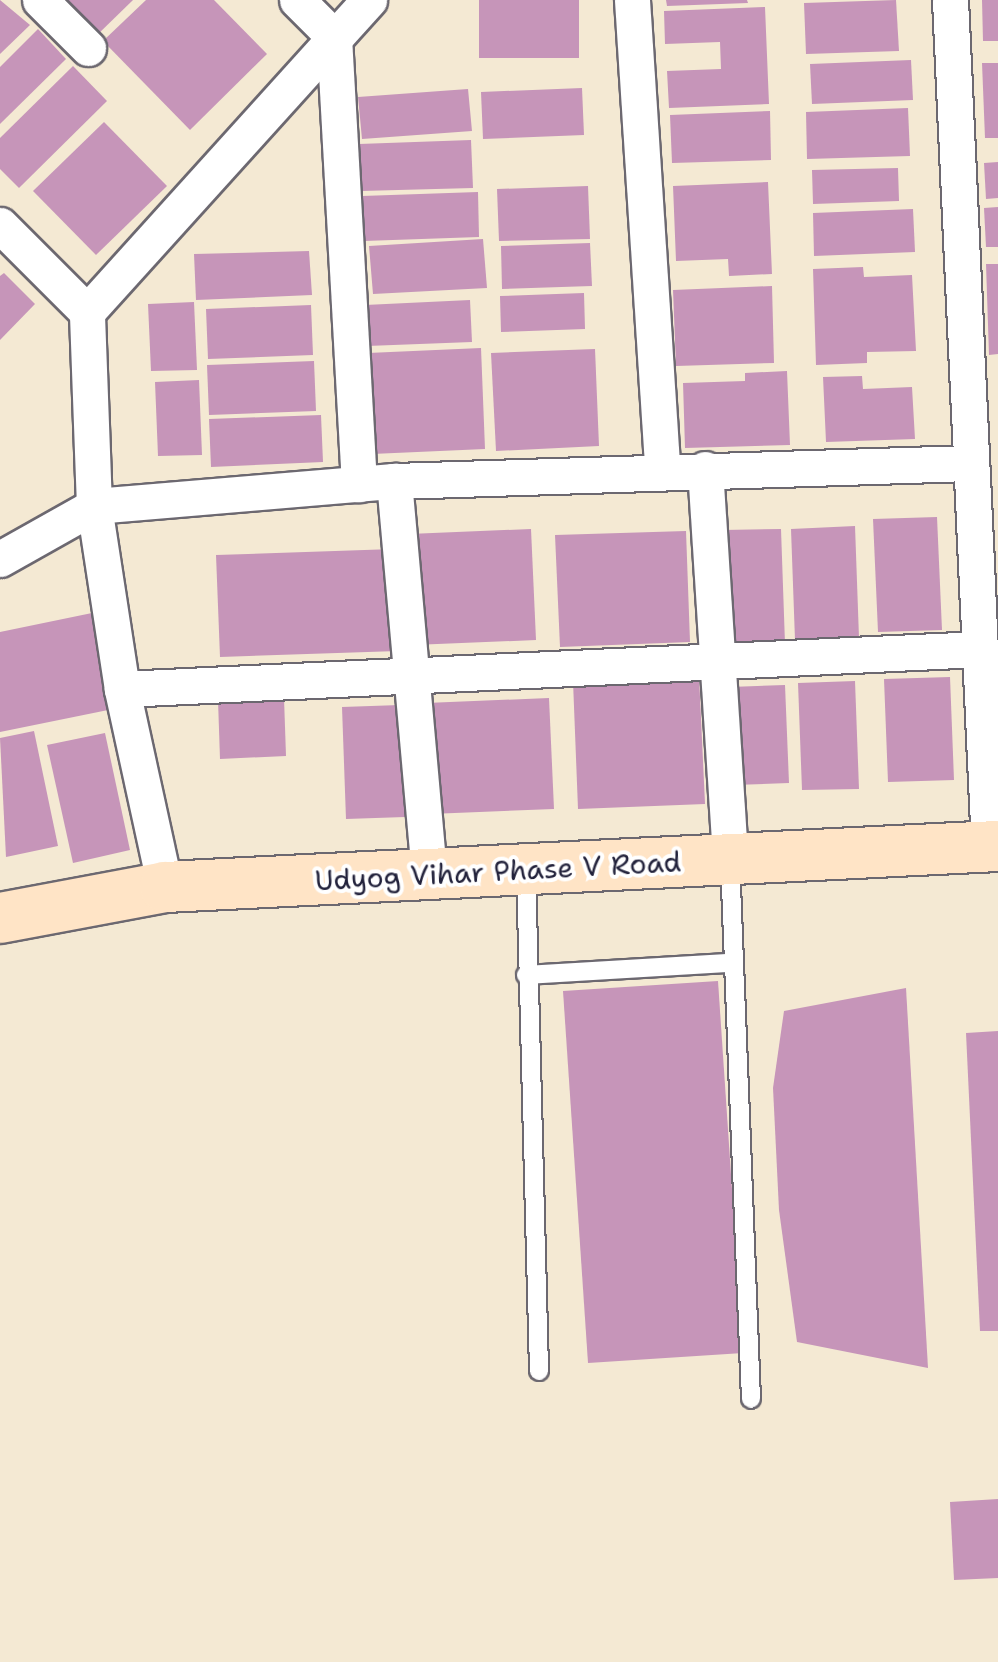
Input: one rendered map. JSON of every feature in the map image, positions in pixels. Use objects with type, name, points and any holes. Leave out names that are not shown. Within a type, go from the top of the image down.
[{"type":"street","points":[[40,0],[88,48]]},
{"type":"street","points":[[298,0],[334,36],[376,482],[412,680],[430,874]]},
{"type":"street","points":[[87,312],[369,0]]},
{"type":"street","points":[[632,0],[662,470]]},
{"type":"street","points":[[950,0],[993,846]]},
{"type":"street","points":[[0,225],[87,312],[94,506],[122,690],[165,887]]},
{"type":"street","points":[[0,560],[94,506],[376,482],[662,470],[971,464]]},
{"type":"street","points":[[705,469],[730,859]]},
{"type":"street","points":[[122,690],[412,680],[980,649]]},
{"type":"street","name":"Udyog Vihar Phase V Road","points":[[0,918],[165,887],[993,846]]},
{"type":"lane","points":[[730,859],[731,964],[751,1399]]},
{"type":"lane","points":[[526,870],[539,1371]]},
{"type":"lane","points":[[526,975],[731,964]]},
{"type":"building","points":[[0,0],[30,25],[0,54]]},
{"type":"building","points":[[56,0],[133,0],[94,38]]},
{"type":"building","points":[[146,0],[214,0],[267,54],[190,130],[103,41]]},
{"type":"building","points":[[479,0],[579,0],[579,58],[479,58]]},
{"type":"building","points":[[666,0],[747,0],[748,3],[667,6]]},
{"type":"building","points":[[896,0],[899,51],[806,54],[804,3]]},
{"type":"building","points":[[982,0],[998,0],[998,41],[983,41]]},
{"type":"building","points":[[765,7],[769,104],[669,108],[667,71],[721,69],[720,42],[665,44],[664,11]]},
{"type":"building","points":[[38,29],[66,59],[0,124],[0,67]]},
{"type":"building","points":[[911,60],[913,100],[812,104],[810,64]]},
{"type":"building","points":[[982,63],[998,63],[998,138],[985,138]]},
{"type":"building","points":[[73,66],[107,101],[19,188],[0,169],[0,138]]},
{"type":"building","points":[[582,88],[584,135],[483,139],[481,92]]},
{"type":"building","points":[[468,89],[472,131],[362,139],[358,97]]},
{"type":"building","points":[[908,108],[910,156],[807,159],[806,112]]},
{"type":"building","points":[[770,111],[771,160],[672,163],[670,115]]},
{"type":"building","points":[[104,122],[167,186],[96,255],[33,191]]},
{"type":"building","points":[[471,140],[473,188],[361,191],[359,144]]},
{"type":"building","points":[[998,162],[998,198],[986,199],[984,163]]},
{"type":"building","points":[[898,168],[899,201],[813,204],[812,170]]},
{"type":"building","points":[[768,182],[772,274],[729,276],[728,259],[676,261],[673,186]]},
{"type":"building","points":[[588,186],[590,239],[499,241],[497,189]]},
{"type":"building","points":[[478,192],[479,237],[364,241],[362,196]]},
{"type":"building","points":[[998,207],[998,247],[986,247],[984,208]]},
{"type":"building","points":[[913,209],[915,252],[814,256],[813,213]]},
{"type":"building","points":[[483,239],[487,288],[373,294],[369,246]]},
{"type":"building","points":[[590,243],[592,286],[502,289],[501,246]]},
{"type":"building","points":[[309,251],[312,295],[196,300],[194,254]]},
{"type":"building","points":[[986,264],[998,264],[998,354],[989,355]]},
{"type":"building","points":[[863,267],[864,277],[912,275],[916,351],[867,352],[867,363],[816,365],[813,269]]},
{"type":"building","points":[[4,273],[35,304],[0,340],[0,276]]},
{"type":"building","points":[[772,286],[774,363],[676,366],[673,290]]},
{"type":"building","points":[[584,293],[585,329],[501,332],[500,296]]},
{"type":"building","points":[[470,300],[472,342],[367,346],[365,305]]},
{"type":"building","points":[[194,302],[197,370],[151,371],[148,304]]},
{"type":"building","points":[[311,305],[313,355],[208,359],[206,309]]},
{"type":"building","points":[[481,348],[485,449],[372,454],[368,353]]},
{"type":"building","points":[[595,349],[599,446],[496,451],[491,353]]},
{"type":"building","points":[[314,361],[316,411],[209,415],[207,365]]},
{"type":"building","points":[[787,371],[790,445],[685,448],[683,383],[745,381],[745,373]]},
{"type":"building","points":[[862,376],[863,389],[912,387],[915,439],[826,442],[823,377]]},
{"type":"building","points":[[199,380],[202,455],[158,456],[155,382]]},
{"type":"building","points":[[321,415],[323,462],[211,467],[209,419]]},
{"type":"building","points":[[937,517],[942,630],[878,632],[873,519]]},
{"type":"building","points":[[855,526],[859,638],[795,640],[791,529]]},
{"type":"building","points":[[531,529],[536,640],[413,645],[409,534]]},
{"type":"building","points":[[781,529],[785,644],[728,646],[723,530]]},
{"type":"building","points":[[686,531],[690,642],[560,647],[555,535]]},
{"type":"building","points":[[394,549],[398,651],[220,657],[216,555]]},
{"type":"building","points":[[92,613],[113,709],[0,732],[0,632]]},
{"type":"building","points":[[699,676],[705,804],[578,809],[573,681]]},
{"type":"building","points":[[950,677],[954,780],[888,782],[884,679]]},
{"type":"building","points":[[855,681],[859,789],[802,790],[798,683]]},
{"type":"building","points":[[785,685],[789,783],[734,785],[730,687]]},
{"type":"building","points":[[284,698],[286,756],[220,759],[218,700]]},
{"type":"building","points":[[549,698],[554,809],[430,814],[426,703]]},
{"type":"building","points":[[400,705],[405,817],[346,819],[342,707]]},
{"type":"building","points":[[34,731],[58,846],[6,857],[0,738]]},
{"type":"building","points":[[105,733],[130,850],[73,863],[47,745]]},
{"type":"building","points":[[718,981],[743,1353],[588,1363],[563,991]]},
{"type":"building","points":[[906,988],[928,1368],[797,1342],[779,1210],[773,1088],[784,1011]]},
{"type":"building","points":[[998,1031],[998,1331],[980,1331],[966,1033]]},
{"type":"building","points":[[998,1499],[998,1578],[954,1580],[950,1502]]}]
